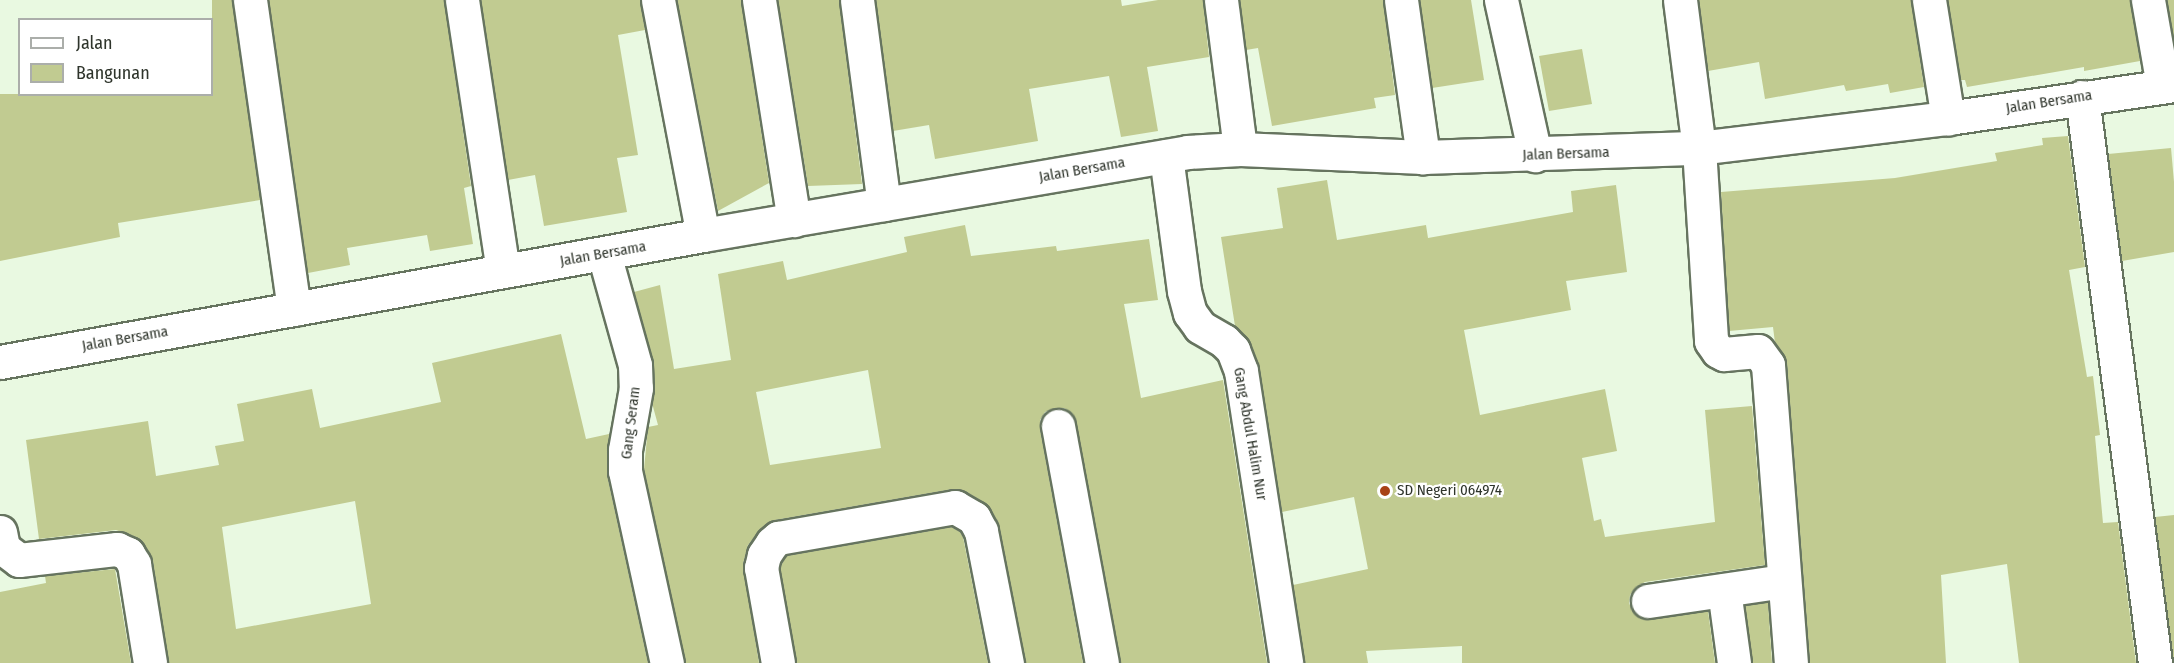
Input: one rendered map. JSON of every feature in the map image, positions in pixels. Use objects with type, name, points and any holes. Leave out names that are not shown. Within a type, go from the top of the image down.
[{"type":"street","points":[[250,0],[294,309]]},
{"type":"street","points":[[462,0],[503,271]]},
{"type":"street","points":[[658,0],[703,235]]},
{"type":"street","points":[[759,0],[794,220]]},
{"type":"street","points":[[857,0],[884,204]]},
{"type":"street","points":[[1221,0],[1240,149]]},
{"type":"street","points":[[1401,0],[1423,157]]},
{"type":"street","points":[[1501,0],[1535,155]]},
{"type":"street","points":[[1680,0],[1699,148],[1711,341],[1718,351],[1724,354],[1758,351],[1768,364],[1791,663]]},
{"type":"street","points":[[1929,0],[1948,118]]},
{"type":"street","points":[[2148,0],[2169,86]]},
{"type":"street","name":"Jalan Bersama","points":[[0,362],[703,235],[1166,156],[1240,149],[1423,157],[1699,148],[1948,118],[2169,86]]},
{"type":"street","points":[[2082,97],[2155,663]]},
{"type":"street","name":"Gang Abdul Halim Nur","points":[[1166,156],[1184,291],[1190,314],[1200,327],[1224,340],[1233,350],[1241,371],[1286,663]]},
{"type":"street","name":"Gang Seram","points":[[604,254],[635,365],[636,388],[625,450],[626,478],[667,663]]},
{"type":"street","points":[[1058,426],[1102,663]]},
{"type":"street","points":[[778,663],[762,568],[764,555],[772,543],[778,538],[955,507],[974,518],[981,531],[1007,663]]},
{"type":"street","points":[[0,532],[3,548],[19,560],[117,549],[128,554],[134,564],[150,663]]},
{"type":"street","points":[[1648,601],[1784,581]]},
{"type":"street","points":[[1724,590],[1734,663]]},
{"type":"building","points":[[212,0],[232,0],[260,200],[118,223],[120,237],[0,261],[0,94],[18,94],[18,96],[213,96]]},
{"type":"building","points":[[269,0],[444,0],[471,186],[464,188],[473,244],[430,251],[427,235],[347,248],[350,265],[308,273]]},
{"type":"building","points":[[481,0],[640,0],[645,30],[618,35],[638,155],[617,158],[627,212],[544,226],[535,175],[508,180]]},
{"type":"building","points":[[677,0],[741,0],[769,183],[718,211]]},
{"type":"building","points":[[778,0],[839,0],[862,184],[808,186]]},
{"type":"building","points":[[876,0],[1121,0],[1122,6],[1158,0],[1203,0],[1209,57],[1147,67],[1158,131],[1121,137],[1109,76],[1029,89],[1038,141],[935,159],[929,125],[893,131]]},
{"type":"building","points":[[1240,0],[1383,0],[1395,95],[1374,98],[1376,108],[1272,126],[1258,48],[1246,50]]},
{"type":"building","points":[[1420,0],[1471,0],[1484,80],[1432,88]]},
{"type":"building","points":[[1699,0],[1911,0],[1924,87],[1890,93],[1888,84],[1846,91],[1844,85],[1765,99],[1759,62],[1708,71]]},
{"type":"building","points":[[1948,0],[2130,0],[2140,61],[2084,71],[2084,67],[1967,87],[1965,80],[1961,80]]},
{"type":"building","points":[[2167,0],[2174,0],[2174,40]]},
{"type":"building","points":[[1582,49],[1592,104],[1549,111],[1539,56]]},
{"type":"building","points":[[2068,136],[2085,267],[2069,270],[2087,377],[2093,376],[2100,435],[2095,436],[2103,523],[2118,522],[2136,663],[2019,663],[2007,564],[1941,575],[1946,663],[1810,663],[1787,364],[1775,343],[1773,327],[1729,331],[1721,192],[1895,178],[1997,161],[1995,153],[2043,145],[2042,138]]},
{"type":"building","points":[[2171,148],[2174,182],[2174,252],[2122,261],[2108,154]]},
{"type":"building","points":[[1327,180],[1337,240],[1426,225],[1428,238],[1573,212],[1571,191],[1616,185],[1627,272],[1566,281],[1571,310],[1464,330],[1480,415],[1605,389],[1617,451],[1582,458],[1594,521],[1601,519],[1605,537],[1715,522],[1705,410],[1752,406],[1765,565],[1645,582],[1636,587],[1630,595],[1629,603],[1633,612],[1642,619],[1708,611],[1715,663],[1462,663],[1462,646],[1366,651],[1368,663],[1304,663],[1293,585],[1368,569],[1354,497],[1282,512],[1259,368],[1250,343],[1235,326],[1221,237],[1283,228],[1277,188]]},
{"type":"building","points":[[965,225],[971,256],[1056,246],[1057,251],[1149,239],[1158,300],[1124,304],[1141,398],[1223,380],[1267,663],[1120,663],[1076,423],[1072,413],[1064,408],[1055,408],[1045,412],[1040,420],[1040,429],[1083,663],[1025,663],[998,522],[983,502],[964,491],[953,489],[775,520],[766,524],[748,545],[743,564],[759,663],[685,663],[644,469],[648,427],[658,425],[652,403],[655,387],[653,360],[634,292],[660,285],[674,369],[731,360],[718,274],[783,261],[787,280],[907,252],[904,237]],"holes":[[[868,370],[881,448],[770,465],[756,392]]]},
{"type":"building","points":[[561,334],[586,439],[609,434],[607,475],[648,663],[168,663],[153,561],[144,544],[136,537],[116,530],[39,539],[26,440],[148,421],[156,476],[219,465],[215,446],[244,441],[237,404],[312,389],[320,428],[441,402],[432,363]],"holes":[[[355,501],[371,604],[236,629],[222,527]]]},
{"type":"building","points":[[2174,515],[2174,663],[2173,663],[2155,517]]},
{"type":"building","points":[[952,527],[963,537],[988,663],[796,663],[780,568],[786,556]]},
{"type":"building","points":[[115,569],[131,663],[0,663],[0,592],[46,583],[45,576]]},
{"type":"building","points":[[1768,602],[1772,663],[1752,663],[1745,606]]},
{"type":"place","name":"SD Negeri 064974","points":[[1385,491]]}]
